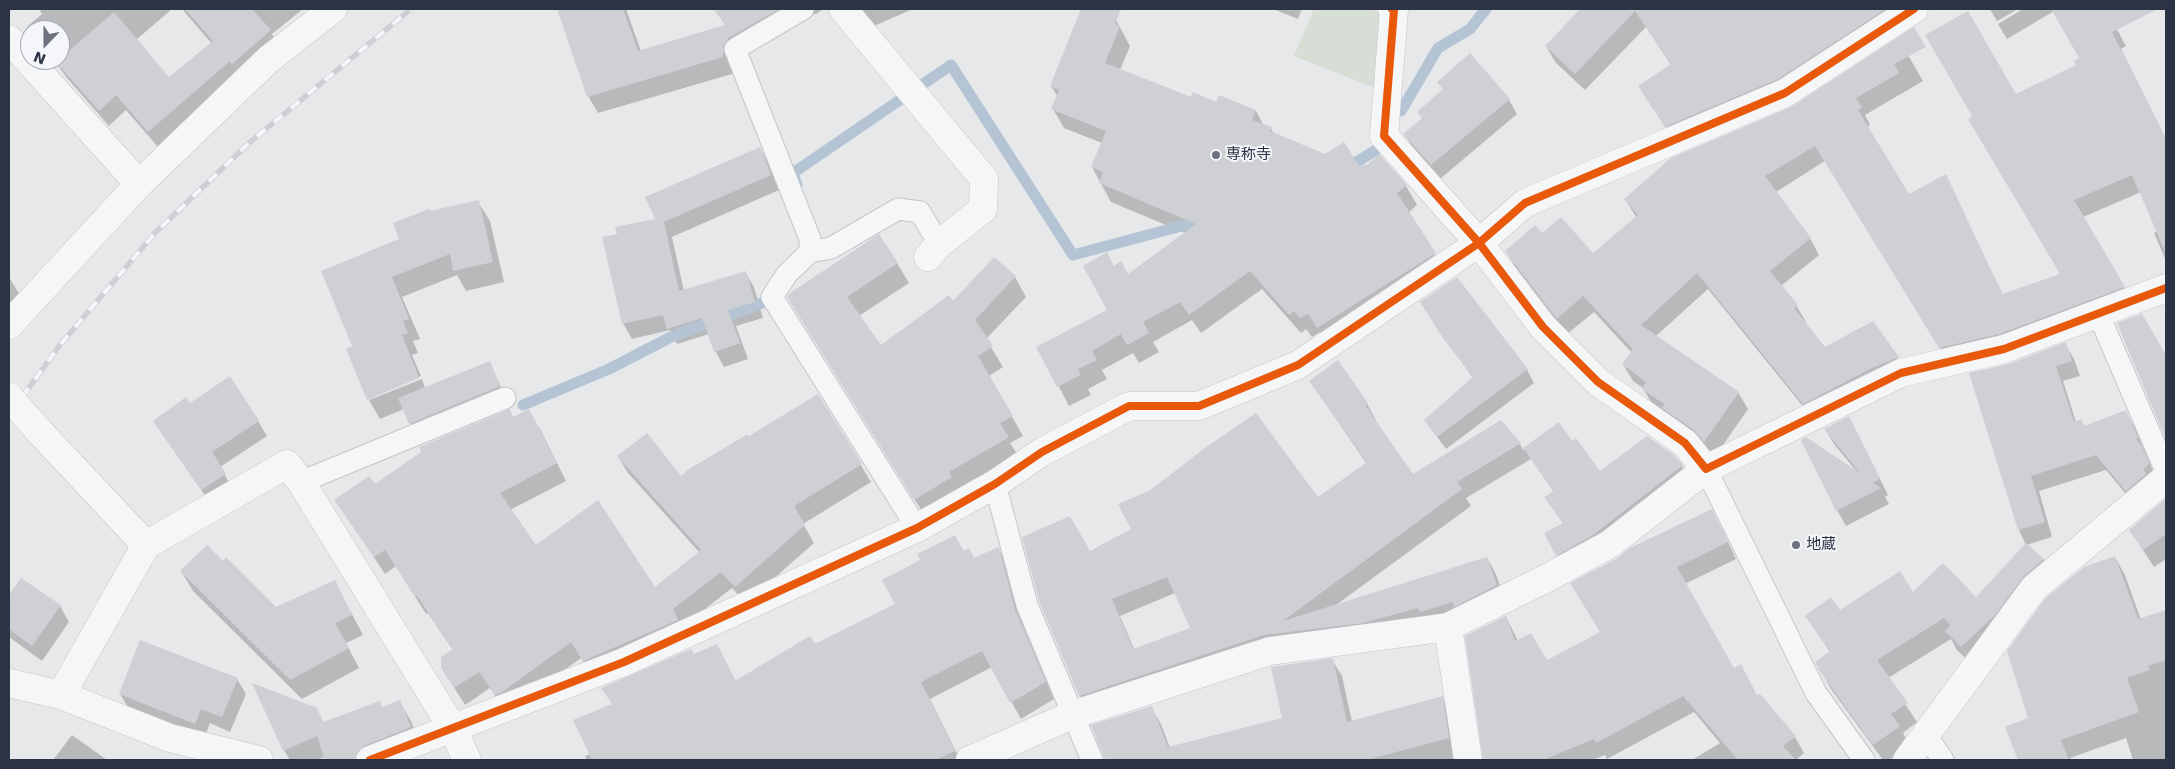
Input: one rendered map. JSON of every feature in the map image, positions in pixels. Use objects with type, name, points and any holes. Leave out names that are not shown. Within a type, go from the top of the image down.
[{"type":"street","points":[[9,325],[139,184],[269,59],[333,9]]},
{"type":"street","points":[[843,9],[984,179],[983,209],[934,250]]},
{"type":"street","points":[[1392,9],[1394,10],[1384,136],[1479,244],[1543,327],[1598,382],[1685,443],[1706,470]]},
{"type":"street","points":[[370,760],[624,662],[917,528],[995,484],[1042,452],[1129,406],[1199,406],[1298,365],[1479,244],[1525,203],[1785,93],[1914,9]]},
{"type":"street","points":[[9,39],[139,184]]},
{"type":"street","points":[[970,760],[1072,715],[1270,651],[1448,627],[1549,577],[1610,544],[1706,470],[1901,373],[2004,349],[2166,288]]},
{"type":"street","points":[[9,398],[146,545]]},
{"type":"street","points":[[61,694],[146,545],[287,464],[301,482],[452,729],[467,760]]},
{"type":"street","points":[[1907,760],[2034,588],[2166,478]]},
{"type":"street","points":[[1448,627],[1468,760]]},
{"type":"street","points":[[9,683],[61,694],[170,738],[259,760]]},
{"type":"lane","points":[[803,9],[735,49],[810,239],[810,252]]},
{"type":"lane","points":[[917,528],[772,297],[786,274],[810,252],[831,248],[898,209],[920,212],[934,250]]},
{"type":"lane","points":[[2098,313],[2166,471]]},
{"type":"lane","points":[[301,482],[505,398]]},
{"type":"lane","points":[[1706,470],[1816,693],[1864,760]]},
{"type":"lane","points":[[995,484],[1027,605],[1092,760]]},
{"type":"lane","points":[[1926,735],[1943,760]]},
{"type":"shaded area","points":[[1314,9],[1369,9],[1385,15],[1380,90],[1294,56]]},
{"type":"building","points":[[185,9],[252,9],[271,30],[232,64],[230,61],[148,132],[116,95],[99,111],[63,70],[70,70],[70,50],[114,12],[169,77],[213,41]]},
{"type":"building","points":[[557,9],[623,9],[638,51],[725,25],[714,9],[779,9],[728,38],[723,47],[723,57],[587,97]]},
{"type":"building","points":[[1081,9],[1121,9],[1115,24],[1120,26],[1105,63],[1191,97],[1193,92],[1216,102],[1219,95],[1256,110],[1252,120],[1272,127],[1270,131],[1325,154],[1344,142],[1360,167],[1364,164],[1366,166],[1379,154],[1407,185],[1397,193],[1436,253],[1317,328],[1308,314],[1300,318],[1294,311],[1289,315],[1250,271],[1189,315],[1180,302],[1143,322],[1149,333],[1127,345],[1121,334],[1092,351],[1097,360],[1078,369],[1081,375],[1057,387],[1036,347],[1107,310],[1083,266],[1107,252],[1114,266],[1121,261],[1128,274],[1196,224],[1099,183],[1103,172],[1091,167],[1106,131],[1051,109],[1059,90],[1050,86]]},
{"type":"building","points":[[1580,9],[1886,9],[1778,79],[1665,127],[1638,86],[1671,64],[1635,11],[1575,74],[1545,46]]},
{"type":"building","points":[[2051,9],[2158,9],[2112,32],[2166,139],[2166,254],[2132,175],[2074,200],[2125,287],[1999,334],[1939,348],[1815,146],[1765,176],[1811,238],[1770,271],[1798,305],[1794,308],[1825,347],[1873,321],[1899,357],[1872,368],[1803,404],[1697,273],[1641,325],[1739,392],[1704,442],[1694,430],[1662,408],[1664,404],[1642,389],[1646,382],[1622,364],[1633,349],[1583,296],[1557,319],[1505,251],[1535,225],[1542,233],[1561,217],[1593,253],[1638,215],[1624,199],[1671,158],[1793,106],[1914,27],[1926,47],[1894,64],[1899,73],[1856,98],[1862,107],[1858,110],[1909,194],[1946,174],[2002,294],[2060,274],[1968,119],[1972,116],[1925,35],[1968,11],[2016,94],[2076,65],[2074,61],[2079,58]]},
{"type":"building","points":[[1470,53],[1510,99],[1431,165],[1403,134],[1422,118],[1417,112],[1443,89],[1437,82]]},
{"type":"building","points":[[760,147],[771,175],[664,222],[679,291],[746,271],[755,302],[728,310],[740,343],[714,352],[702,318],[667,329],[663,315],[622,324],[602,237],[617,234],[615,227],[655,219],[645,197]]},
{"type":"building","points":[[479,200],[493,262],[453,271],[450,254],[392,277],[409,319],[403,321],[408,333],[402,335],[419,378],[367,400],[346,349],[352,346],[321,271],[399,239],[393,223],[429,209],[430,211]]},
{"type":"building","points":[[879,234],[898,263],[847,297],[881,345],[949,295],[953,301],[994,257],[1016,276],[975,320],[993,346],[978,356],[1013,416],[1000,423],[1009,437],[949,472],[952,477],[914,500],[787,297],[790,293]]},
{"type":"building","points":[[1457,277],[1528,369],[1437,437],[1424,420],[1473,377],[1443,338],[1420,302]]},
{"type":"building","points":[[2142,314],[2166,355],[2166,440],[2117,323]]},
{"type":"building","points":[[2066,342],[2072,361],[2056,366],[2074,422],[2082,419],[2084,426],[2126,410],[2138,438],[2136,439],[2142,447],[2149,464],[2143,470],[2146,474],[2126,491],[2096,455],[2031,476],[2045,522],[2018,530],[1969,373],[2009,364]]},
{"type":"building","points":[[1338,360],[1368,403],[1365,405],[1413,474],[1501,420],[1521,443],[1457,482],[1462,489],[1283,621],[1487,557],[1497,585],[1454,607],[1453,602],[1420,612],[1418,608],[1363,623],[1264,635],[1079,696],[1039,601],[1022,537],[1070,516],[1090,551],[1131,529],[1118,504],[1149,491],[1205,448],[1256,413],[1318,497],[1367,462],[1309,381]],"holes":[[[1167,577],[1190,628],[1133,649],[1112,599]]]},
{"type":"building","points":[[490,361],[500,386],[409,424],[398,398]]},
{"type":"building","points":[[230,376],[259,421],[212,452],[226,474],[201,490],[153,421],[186,397],[190,403]]},
{"type":"building","points":[[818,394],[862,464],[794,506],[805,525],[735,587],[721,572],[673,609],[678,620],[583,661],[571,642],[501,693],[495,695],[479,672],[454,688],[441,668],[441,657],[453,649],[417,596],[415,597],[385,550],[374,557],[334,500],[369,476],[375,484],[421,452],[419,447],[510,409],[513,417],[529,409],[557,463],[500,493],[536,545],[598,500],[655,587],[701,550],[617,456],[647,433],[681,476],[689,469],[748,434],[749,436]]},
{"type":"building","points":[[1849,416],[1880,478],[1873,483],[1881,488],[1836,511],[1801,440],[1806,437],[1861,474],[1824,429]]},
{"type":"building","points":[[1559,422],[1572,441],[1576,438],[1600,471],[1647,436],[1674,455],[1683,465],[1593,535],[1556,556],[1544,533],[1563,523],[1544,497],[1554,491],[1523,448]]},
{"type":"building","points":[[2166,500],[2166,534],[2143,550],[2129,530]]},
{"type":"building","points":[[1712,509],[1728,542],[1677,567],[1734,668],[1741,664],[1757,695],[1760,694],[1796,736],[1783,746],[1796,760],[1738,760],[1683,696],[1596,743],[1594,739],[1543,760],[1483,760],[1465,636],[1506,616],[1515,641],[1531,633],[1547,660],[1600,632],[1570,583],[1618,558],[1630,548]]},
{"type":"building","points":[[955,535],[963,551],[969,548],[974,558],[999,547],[1015,610],[1046,682],[1010,703],[982,651],[921,682],[955,751],[935,760],[592,760],[573,720],[612,704],[601,688],[691,649],[694,654],[717,644],[735,681],[810,636],[815,644],[895,604],[882,580],[920,560],[917,554]]},
{"type":"building","points":[[2026,543],[2044,559],[2024,576],[1995,615],[1961,647],[1945,631],[1950,625],[1944,618],[1877,660],[1908,703],[1891,714],[1900,726],[1873,745],[1819,670],[1815,662],[1830,651],[1805,616],[1831,597],[1840,610],[1900,571],[1913,592],[1943,563],[1976,597]]},
{"type":"building","points":[[207,545],[223,561],[226,557],[276,607],[335,580],[352,615],[335,623],[349,648],[290,680],[180,571]]},
{"type":"building","points":[[2115,556],[2138,619],[2166,610],[2166,660],[2148,666],[2150,670],[2127,678],[2139,712],[2061,740],[2069,760],[2018,760],[2005,727],[2028,718],[2007,651],[2045,599],[2084,567]]},
{"type":"building","points":[[21,578],[61,605],[32,646],[9,629],[9,595]]},
{"type":"building","points":[[140,640],[238,678],[222,717],[201,709],[195,724],[119,694]]},
{"type":"building","points":[[1333,658],[1347,722],[1443,696],[1449,738],[1366,760],[1105,760],[1091,725],[1152,706],[1168,747],[1282,718],[1271,667]]},
{"type":"building","points":[[252,683],[317,708],[323,722],[380,701],[382,707],[400,700],[411,727],[364,746],[358,751],[355,760],[325,760],[317,736],[283,751]]},
{"type":"waterway","points":[[1401,111],[1438,48],[1470,29],[1486,9]]},
{"type":"waterway","points":[[797,185],[793,173],[951,65],[1073,255],[1205,221]]},
{"type":"waterway","points":[[1345,169],[1381,147]]},
{"type":"waterway","points":[[523,405],[609,369],[671,337],[762,303]]},
{"type":"railway","points":[[9,415],[60,345],[155,233],[249,143],[411,9]]},
{"type":"cycle path","points":[[1392,9],[1394,10],[1384,136],[1479,243],[1543,327],[1598,382],[1685,443],[1706,469],[1901,373],[2004,349],[2166,288]]},
{"type":"cycle path","points":[[370,760],[624,662],[917,528],[995,484],[1042,452],[1129,406],[1199,406],[1298,365],[1479,243],[1525,203],[1785,93],[1914,9]]},
{"type":"place","name":"専称寺","points":[[1216,155]]},
{"type":"place","name":"地蔵","points":[[1796,545]]}]
